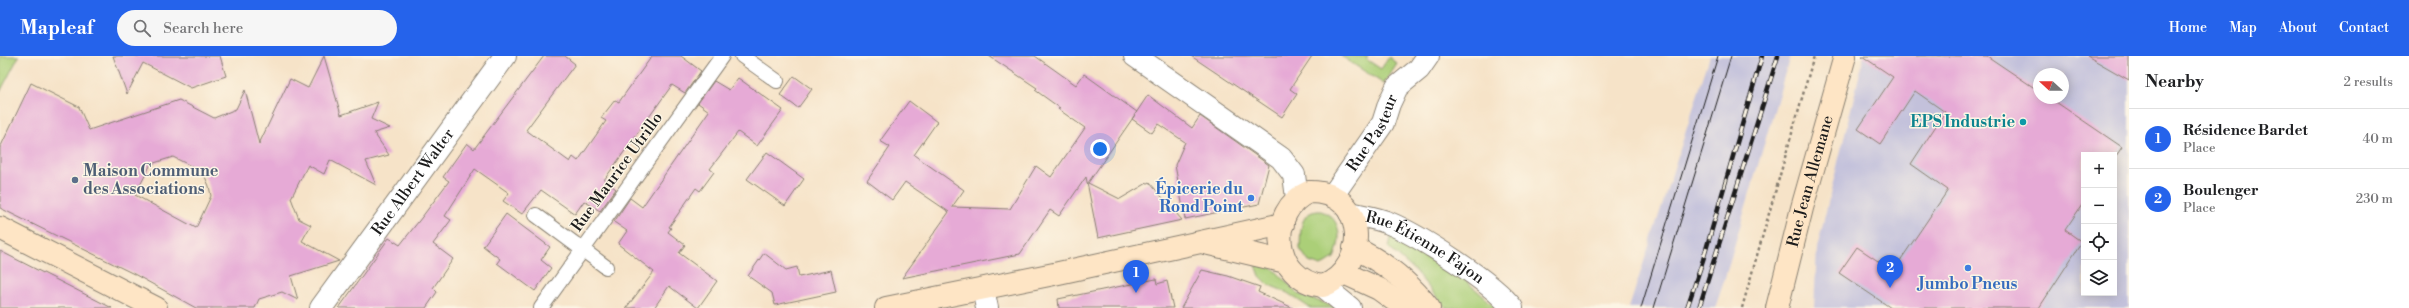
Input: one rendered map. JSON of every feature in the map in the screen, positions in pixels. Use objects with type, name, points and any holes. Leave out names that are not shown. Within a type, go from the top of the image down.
[{"type":"street","name":"Rue Albert Walter","points":[[321,308],[505,56]]},
{"type":"street","points":[[1136,56],[1281,158],[1294,175],[1297,198]]},
{"type":"street","name":"Rue Pasteur","points":[[1333,195],[1383,123],[1392,95],[1397,87],[1419,69],[1428,56]]},
{"type":"street","name":"Rue Jean Allemane","points":[[1777,308],[1800,215],[1845,56]]},
{"type":"street","points":[[1324,286],[1335,281],[1344,273],[1352,259],[1354,248],[1354,226],[1350,213],[1344,204],[1333,195],[1309,192],[1297,198],[1290,208],[1283,224],[1282,246],[1286,262],[1300,279],[1324,286],[1350,308]]},
{"type":"street","name":"Rue Étienne Fajon","points":[[1350,213],[1387,222],[1417,237],[1491,289],[1512,308]]},
{"type":"street","points":[[886,308],[985,298],[1198,242],[1283,224]]},
{"type":"street","points":[[0,228],[151,307]]},
{"type":"street","points":[[1198,242],[1286,262]]},
{"type":"street","points":[[1354,248],[1391,268],[1411,287],[1428,308]]},
{"type":"street","points":[[1344,273],[1379,289],[1405,308]]},
{"type":"lane","name":"Rue Maurice Utrillo","points":[[541,308],[722,56]]},
{"type":"lane","points":[[742,56],[777,82]]},
{"type":"lane","points":[[536,214],[606,267]]},
{"type":"path","points":[[1742,308],[1814,56]]},
{"type":"shaded area","points":[[1710,56],[1790,56],[1724,281],[1715,308],[1629,308]]},
{"type":"shaded area","points":[[1864,56],[2129,56],[2129,308],[1814,308],[1817,248]]},
{"type":"green space","points":[[0,56],[19,56],[0,92]]},
{"type":"green space","points":[[1341,56],[1368,56],[1366,59],[1381,69],[1389,57],[1397,64],[1384,84]]},
{"type":"green space","points":[[1321,211],[1328,214],[1333,219],[1338,230],[1339,237],[1337,251],[1334,258],[1321,266],[1309,262],[1300,249],[1301,230],[1305,218],[1308,214]]},
{"type":"green space","points":[[1392,233],[1457,273],[1497,308],[1446,308],[1415,271],[1389,248]]},
{"type":"green space","points":[[1256,265],[1272,267],[1298,294],[1338,308],[1310,308],[1286,292],[1269,285],[1260,276]]},
{"type":"building","points":[[113,56],[220,56],[226,76],[191,88],[143,63],[127,94]]},
{"type":"building","points":[[324,56],[341,115],[378,102],[371,119],[390,128],[374,133],[389,155],[366,161],[376,185],[330,160],[324,174],[308,165],[291,198],[299,219],[311,225],[302,241],[339,261],[291,276],[298,300],[282,292],[259,299],[255,308],[196,308],[134,274],[0,208],[0,148],[31,83],[79,107],[89,130],[179,100],[214,118],[236,109],[245,90],[259,144],[290,79],[308,88]],"holes":[[[173,157],[203,172],[209,186],[211,196],[196,228],[135,195],[151,164]]]},
{"type":"building","points":[[544,56],[565,56],[575,64],[526,130],[570,162],[573,157],[578,161],[606,121],[601,118],[615,100],[619,102],[652,56],[681,56],[701,71],[685,93],[672,85],[604,180],[616,189],[600,211],[584,201],[575,214],[541,190],[522,214],[503,201],[509,193],[475,169],[445,216],[451,220],[433,244],[453,259],[433,288],[437,292],[426,308],[339,308],[389,238],[400,245],[449,181],[443,177],[467,143],[474,149]]},
{"type":"building","points":[[989,56],[1035,56],[1076,85],[1084,74],[1137,112],[1088,183],[1120,199],[1149,182],[1182,220],[1098,238],[1086,177],[1059,216],[1050,210],[1020,254],[902,278],[949,212],[905,182],[892,200],[867,181],[890,147],[880,141],[909,101],[937,122],[914,155],[964,190],[952,207],[1010,209],[1036,166],[1051,177],[1085,128],[1058,109],[1060,108],[1035,90],[1037,88]]},
{"type":"building","points":[[1191,56],[1312,56],[1290,89],[1297,94],[1282,117]]},
{"type":"building","points":[[1862,56],[1987,56],[2033,87],[2033,104],[2059,104],[2122,147],[2117,154],[2117,152],[2081,152],[2081,206],[2065,230],[2081,241],[2081,244],[2039,308],[1891,308],[1839,273],[1857,247],[1893,271],[1948,190],[1911,164],[1945,112],[1915,91],[1880,144],[1858,129],[1893,77]]},
{"type":"building","points":[[2087,56],[2129,56],[2129,80]]},
{"type":"building","points":[[794,76],[812,89],[798,108],[780,95]]},
{"type":"building","points":[[738,78],[783,110],[757,146],[738,132],[710,169],[714,172],[700,191],[696,188],[669,227],[671,228],[668,232],[685,245],[679,253],[717,281],[698,308],[669,286],[654,308],[626,308],[654,272],[618,244],[627,231],[614,222],[630,198],[642,207],[709,111],[698,103],[714,81],[729,90]]},
{"type":"building","points":[[1148,95],[1192,128],[1200,116],[1269,165],[1259,204],[1185,219],[1175,165],[1185,142],[1158,124],[1152,133],[1132,119]]},
{"type":"building","points":[[767,152],[804,179],[785,206],[747,179]]},
{"type":"building","points":[[506,214],[550,247],[541,260],[551,268],[535,291],[497,263],[500,259],[483,246]]},
{"type":"building","points":[[0,251],[112,308],[0,308]]},
{"type":"building","points":[[764,253],[786,270],[797,267],[799,277],[831,270],[836,292],[775,305],[772,293],[748,276]]},
{"type":"building","points":[[1202,270],[1228,276],[1260,287],[1258,292],[1293,308],[1181,308]]},
{"type":"building","points":[[1156,279],[1157,284],[1167,281],[1173,308],[1059,308],[1058,299]]},
{"type":"tram line","points":[[1641,308],[1718,56]]},
{"type":"tram line","points":[[1654,308],[1731,56]]},
{"type":"railway","points":[[1687,308],[1703,260],[1762,56]]},
{"type":"railway","points":[[1699,308],[1778,56]]},
{"type":"place","name":"EPS Industrie","points":[[2023,122]]},
{"type":"place","name":"Maison Commune des Associations","points":[[75,180]]},
{"type":"place","name":"Épicerie du Rond Point","points":[[1251,198]]},
{"type":"place","name":"Jumbo Pneus","points":[[1968,268]]},
{"type":"place","name":"Boulenger","points":[[1890,288]]},
{"type":"place","name":"Résidence Bardet","points":[[1136,293]]}]
